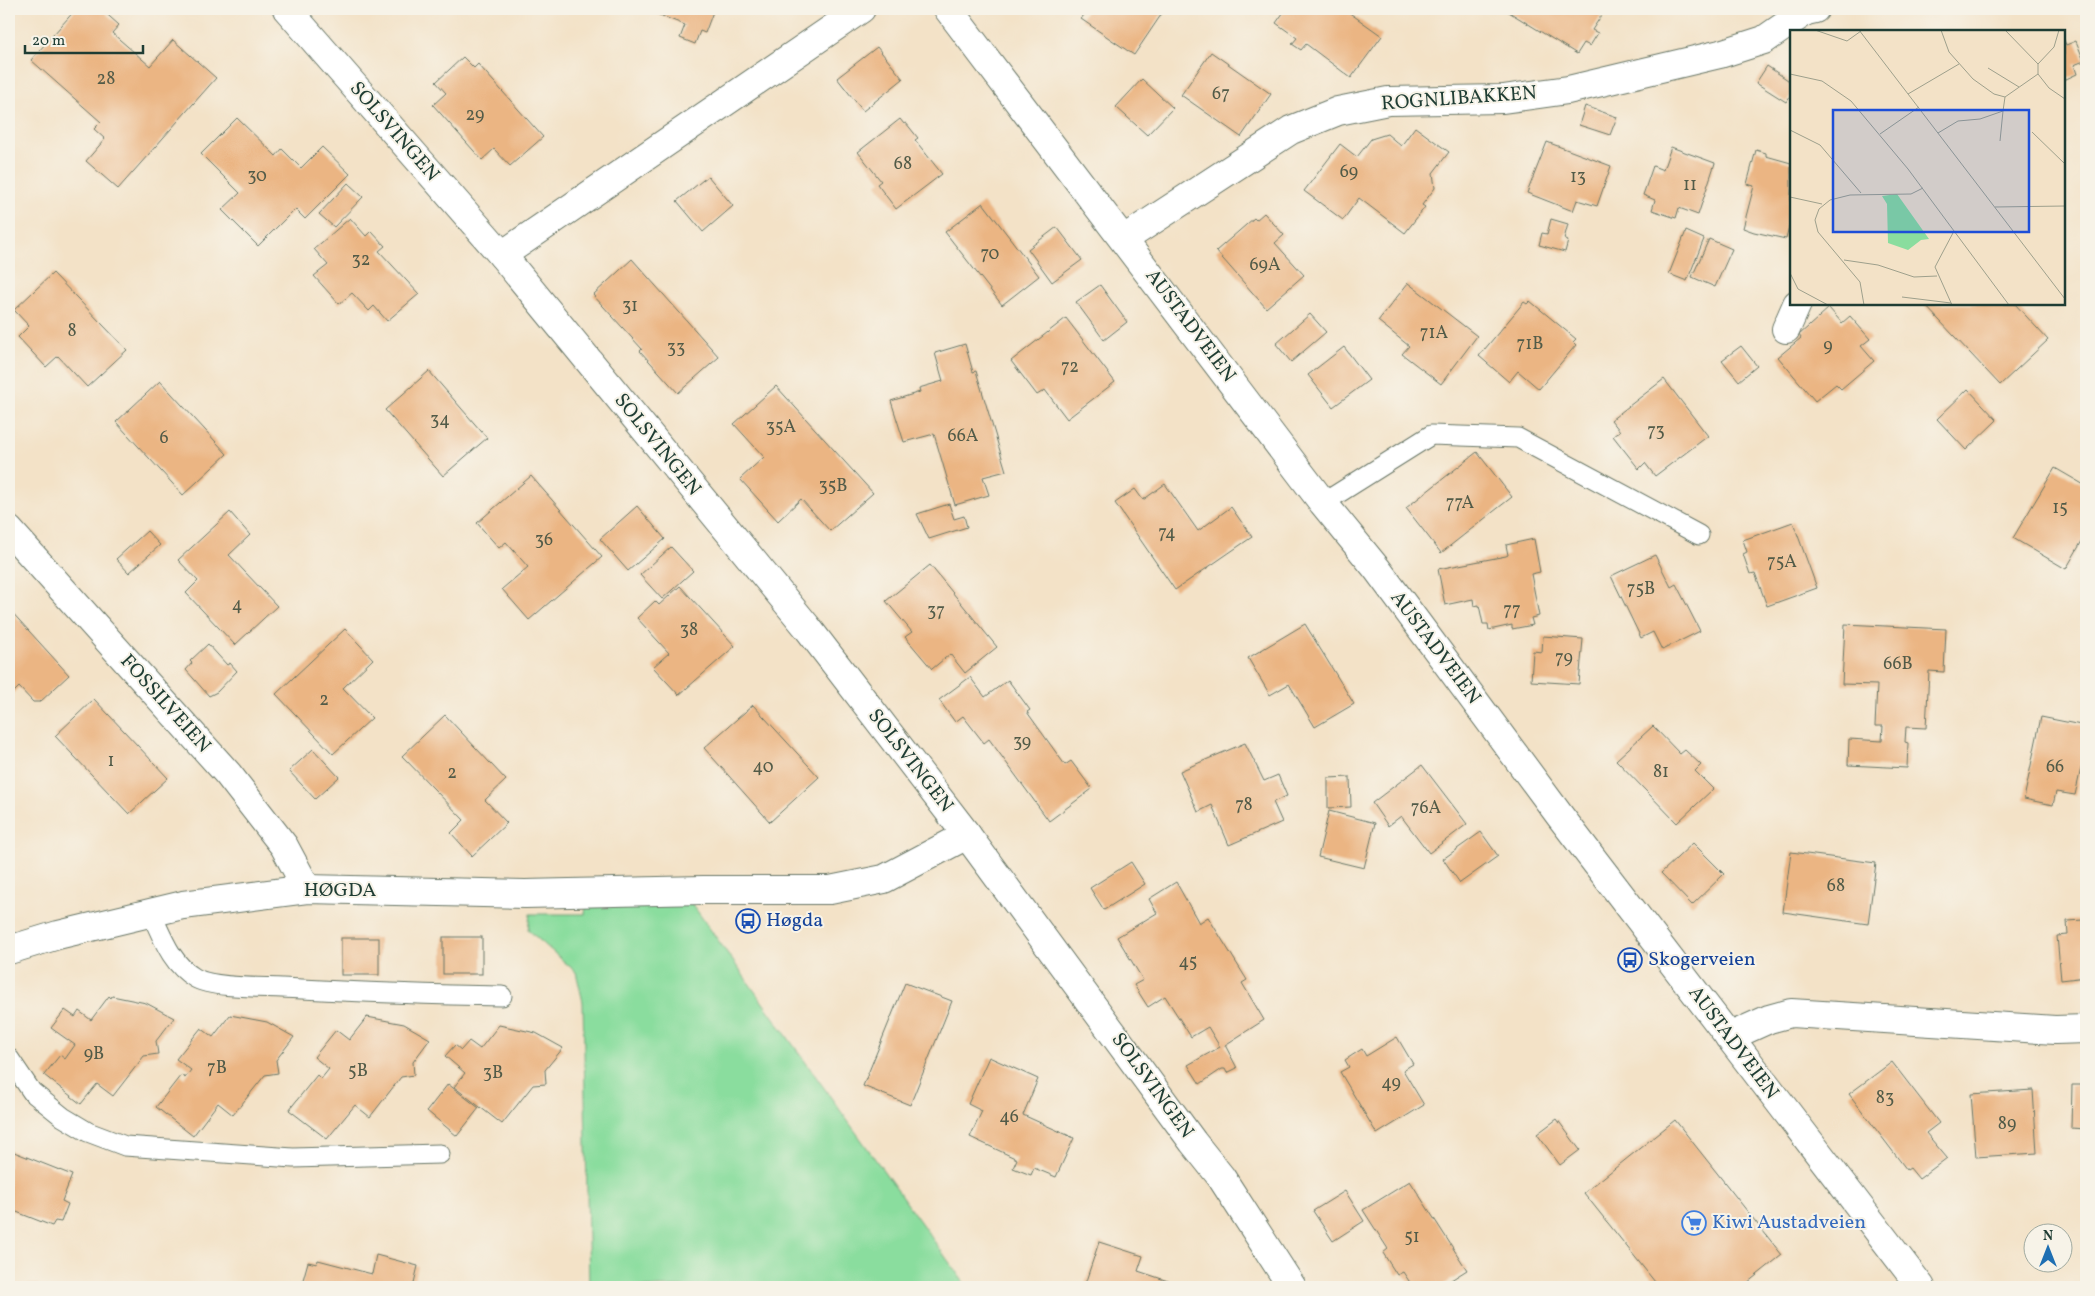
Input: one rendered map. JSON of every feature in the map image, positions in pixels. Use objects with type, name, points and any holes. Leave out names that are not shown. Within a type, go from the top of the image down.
[{"type":"street","name":"SOLSVINGEN","points":[[287,9],[502,255],[807,628],[967,835],[1193,1142],[1221,1177],[1292,1287]]},
{"type":"street","points":[[502,255],[861,9]]},
{"type":"street","name":"AUSTADVEIEN","points":[[948,9],[1323,502],[1377,569],[1560,816],[1921,1287]]},
{"type":"street","name":"ROGNLIBAKKEN","points":[[1124,239],[1291,130],[1338,111],[1388,101],[1503,99],[1568,90],[1720,54],[1764,40],[1806,12],[1815,9]]},
{"type":"street","points":[[1822,9],[1822,30]]},
{"type":"street","points":[[1786,329],[1797,305]]},
{"type":"street","name":"FOSSILVEIEN","points":[[9,530],[228,774],[284,846],[307,889]]},
{"type":"street","name":"HØGDA","points":[[9,950],[58,935],[183,905],[307,889],[525,894],[703,890],[830,890],[884,879],[967,835]]},
{"type":"street","points":[[1729,1037],[1769,1019],[1791,1013],[2055,1030],[2086,1029]]},
{"type":"lane","points":[[1323,502],[1431,434],[1518,438],[1699,535]]},
{"type":"lane","points":[[151,912],[178,965],[196,979],[223,984],[270,988],[384,994],[502,996]]},
{"type":"lane","points":[[9,1058],[32,1092],[63,1116],[88,1132],[125,1146],[293,1158],[440,1154]]},
{"type":"green space","points":[[682,890],[967,1287],[589,1287],[583,1002],[576,972],[528,930],[530,914],[585,914],[587,892]]},
{"type":"building","points":[[76,9],[101,9],[119,25],[112,33],[150,66],[173,40],[216,78],[118,189],[86,161],[105,139],[94,129],[101,122],[31,60]]},
{"type":"building","points":[[644,9],[714,9],[705,33],[700,31],[695,44],[680,38],[685,25]]},
{"type":"building","points":[[1088,9],[1165,9],[1134,55],[1081,19]]},
{"type":"building","points":[[1286,9],[1344,9],[1382,36],[1351,78],[1306,44],[1301,50],[1292,44],[1297,38],[1276,23]]},
{"type":"building","points":[[1504,9],[1605,10],[1592,30],[1598,33],[1590,46],[1584,43],[1577,54]]},
{"type":"building","points":[[2076,41],[2084,61],[2074,65],[2077,74],[2065,80],[2065,42],[2066,45]]},
{"type":"building","points":[[877,47],[903,79],[863,111],[837,78]]},
{"type":"building","points":[[1211,52],[1271,94],[1241,137],[1181,95]]},
{"type":"building","points":[[463,57],[474,68],[478,64],[543,137],[510,166],[494,149],[482,160],[433,105],[446,93],[436,82]]},
{"type":"building","points":[[1767,66],[1790,81],[1790,96],[1786,102],[1756,83]]},
{"type":"building","points":[[1142,79],[1173,108],[1147,135],[1116,107]]},
{"type":"building","points":[[1585,106],[1617,117],[1610,135],[1579,125]]},
{"type":"building","points":[[237,118],[276,156],[282,149],[301,168],[322,147],[350,174],[305,219],[295,209],[258,246],[222,210],[240,193],[201,154]]},
{"type":"building","points":[[900,119],[904,124],[906,123],[918,138],[915,140],[942,174],[896,209],[877,184],[881,181],[858,152]]},
{"type":"building","points":[[1415,127],[1449,152],[1433,173],[1435,188],[1422,205],[1425,207],[1405,233],[1359,198],[1343,220],[1304,191],[1340,144],[1357,157],[1371,139],[1387,134],[1401,146]]},
{"type":"building","points":[[1547,142],[1611,166],[1597,206],[1577,200],[1573,211],[1527,193]]},
{"type":"building","points":[[1671,147],[1715,163],[1698,215],[1679,208],[1676,218],[1652,210],[1655,200],[1643,195],[1653,166],[1663,170]]},
{"type":"building","points":[[1756,150],[1766,153],[1766,156],[1790,163],[1790,224],[1786,239],[1743,228],[1754,186],[1747,184]]},
{"type":"building","points":[[708,176],[733,206],[703,232],[677,201]]},
{"type":"building","points":[[348,183],[363,197],[334,227],[319,214]]},
{"type":"building","points":[[983,203],[1039,276],[1002,305],[945,232]]},
{"type":"building","points":[[1264,213],[1284,235],[1275,243],[1304,275],[1266,308],[1216,251],[1254,218],[1256,220]]},
{"type":"building","points":[[350,218],[366,236],[371,231],[385,246],[379,251],[419,294],[387,321],[374,306],[369,311],[352,293],[339,304],[314,276],[328,265],[314,249]]},
{"type":"building","points":[[1551,219],[1568,224],[1564,239],[1568,241],[1565,252],[1539,245],[1542,233],[1547,234]]},
{"type":"building","points":[[1057,227],[1082,260],[1052,282],[1028,249]]},
{"type":"building","points":[[1686,231],[1704,239],[1687,281],[1669,274]]},
{"type":"building","points":[[1709,239],[1732,249],[1715,287],[1692,277]]},
{"type":"building","points":[[632,259],[719,357],[678,393],[640,351],[642,349],[593,295]]},
{"type":"building","points":[[53,273],[127,350],[87,387],[58,356],[46,367],[18,337],[29,326],[14,310]]},
{"type":"building","points":[[1408,283],[1477,336],[1441,384],[1402,354],[1409,346],[1378,321]]},
{"type":"building","points":[[1100,285],[1127,322],[1104,340],[1076,302]]},
{"type":"building","points":[[1530,301],[1576,339],[1573,342],[1576,345],[1539,389],[1518,371],[1509,382],[1479,356],[1524,302],[1527,304]]},
{"type":"building","points":[[1925,305],[2016,305],[2048,340],[2000,385]]},
{"type":"building","points":[[1829,308],[1842,323],[1850,316],[1870,339],[1861,346],[1874,361],[1841,389],[1836,384],[1815,401],[1778,357],[1801,338],[1799,335]]},
{"type":"building","points":[[1310,314],[1326,332],[1291,362],[1276,344]]},
{"type":"building","points":[[1066,318],[1115,382],[1067,419],[1045,390],[1037,395],[1011,361]]},
{"type":"building","points":[[965,344],[973,372],[976,371],[1006,471],[983,477],[989,495],[955,505],[934,434],[904,442],[891,401],[920,392],[919,388],[943,381],[935,353]]},
{"type":"building","points":[[1741,346],[1757,366],[1739,381],[1722,360]]},
{"type":"building","points":[[1344,347],[1369,380],[1333,407],[1308,375]]},
{"type":"building","points":[[429,371],[487,438],[443,476],[385,410]]},
{"type":"building","points":[[1664,379],[1708,436],[1655,476],[1645,463],[1639,469],[1613,436],[1620,431],[1611,420]]},
{"type":"building","points":[[160,381],[227,454],[183,495],[116,422]]},
{"type":"building","points":[[776,386],[873,493],[830,531],[801,499],[778,521],[740,479],[764,457],[734,424]]},
{"type":"building","points":[[1968,389],[1997,420],[1966,450],[1937,419]]},
{"type":"building","points":[[1477,452],[1512,497],[1441,553],[1406,508]]},
{"type":"building","points":[[2055,468],[2086,486],[2086,534],[2066,569],[2013,538]]},
{"type":"building","points":[[531,476],[602,557],[529,620],[502,589],[528,567],[506,542],[499,548],[477,523]]},
{"type":"building","points":[[1165,484],[1198,531],[1231,507],[1252,537],[1175,590],[1115,503],[1135,489],[1143,500]]},
{"type":"building","points":[[949,504],[954,519],[964,516],[967,527],[929,539],[917,514]]},
{"type":"building","points":[[637,506],[665,539],[628,571],[600,539]]},
{"type":"building","points":[[230,512],[250,535],[229,555],[277,606],[235,645],[186,593],[198,581],[178,560]]},
{"type":"building","points":[[1793,522],[1817,588],[1767,606],[1755,573],[1750,574],[1743,554],[1747,552],[1743,540]]},
{"type":"building","points":[[147,531],[160,545],[129,573],[116,559]]},
{"type":"building","points":[[1534,539],[1540,572],[1531,574],[1539,616],[1531,618],[1533,625],[1512,629],[1512,625],[1489,630],[1488,624],[1483,624],[1479,605],[1474,606],[1473,599],[1445,605],[1438,569],[1506,556],[1508,555],[1506,545]]},
{"type":"building","points":[[671,547],[693,571],[662,599],[640,575]]},
{"type":"building","points":[[1655,555],[1671,587],[1676,584],[1700,631],[1662,650],[1653,632],[1641,638],[1611,576]]},
{"type":"building","points":[[930,565],[997,647],[965,673],[950,654],[932,669],[905,637],[912,632],[886,601]]},
{"type":"building","points":[[680,586],[735,646],[679,695],[653,667],[669,653],[637,618],[655,601],[659,605]]},
{"type":"building","points":[[9,609],[69,675],[40,702],[33,702],[19,687],[9,697]]},
{"type":"building","points":[[1305,624],[1354,704],[1315,727],[1289,684],[1270,695],[1248,658]]},
{"type":"building","points":[[1845,624],[1946,629],[1944,672],[1929,671],[1926,728],[1906,727],[1905,742],[1908,743],[1907,768],[1848,765],[1849,739],[1882,741],[1883,726],[1875,726],[1877,685],[1842,684]]},
{"type":"building","points":[[345,629],[373,659],[343,688],[372,718],[333,754],[276,694]]},
{"type":"building","points":[[1543,636],[1583,639],[1579,684],[1531,681],[1533,651],[1542,652]]},
{"type":"building","points":[[208,644],[227,665],[230,663],[237,671],[217,692],[209,696],[186,670],[192,663],[190,661]]},
{"type":"building","points":[[970,677],[985,697],[1008,680],[1030,710],[1027,712],[1065,765],[1071,761],[1092,789],[1049,821],[989,739],[984,743],[963,716],[955,722],[939,700]]},
{"type":"building","points":[[94,699],[168,778],[129,814],[55,736]]},
{"type":"building","points":[[753,705],[819,777],[770,822],[704,748]]},
{"type":"building","points":[[445,715],[506,780],[485,800],[507,823],[472,856],[451,833],[464,820],[402,756]]},
{"type":"building","points":[[2041,717],[2086,726],[2086,746],[2075,795],[2056,792],[2053,805],[2024,799]]},
{"type":"building","points":[[1653,726],[1680,754],[1685,750],[1701,765],[1695,771],[1713,789],[1677,823],[1616,760]]},
{"type":"building","points":[[1245,743],[1264,781],[1278,775],[1287,796],[1273,802],[1282,822],[1229,845],[1212,805],[1198,812],[1180,771]]},
{"type":"building","points":[[313,749],[339,777],[315,799],[289,771]]},
{"type":"building","points":[[1422,765],[1467,824],[1429,853],[1401,816],[1388,826],[1372,803]]},
{"type":"building","points":[[1350,777],[1351,807],[1328,808],[1328,778]]},
{"type":"building","points":[[1329,811],[1375,823],[1364,868],[1318,857]]},
{"type":"building","points":[[1481,832],[1498,856],[1460,883],[1443,859]]},
{"type":"building","points":[[1693,843],[1724,874],[1692,905],[1661,873]]},
{"type":"building","points":[[1791,852],[1876,863],[1868,924],[1783,912]]},
{"type":"building","points":[[1131,862],[1145,884],[1104,910],[1090,888]]},
{"type":"building","points":[[1176,882],[1199,923],[1208,917],[1247,980],[1242,983],[1264,1020],[1225,1045],[1237,1068],[1227,1073],[1225,1069],[1222,1069],[1200,1084],[1188,1065],[1220,1047],[1208,1027],[1191,1037],[1165,996],[1148,1007],[1134,985],[1143,980],[1117,937],[1157,913],[1149,899]]},
{"type":"building","points":[[2083,920],[2086,933],[2086,977],[2061,980],[2057,936],[2068,935],[2067,921]]},
{"type":"building","points":[[443,937],[482,937],[482,974],[443,974]]},
{"type":"building","points":[[341,938],[379,938],[379,975],[341,975]]},
{"type":"building","points":[[905,983],[952,1001],[910,1105],[863,1086]]},
{"type":"building","points":[[109,996],[111,998],[112,996],[146,1003],[174,1018],[156,1041],[158,1054],[144,1056],[113,1096],[97,1084],[81,1104],[44,1075],[60,1055],[65,1059],[75,1045],[51,1028],[65,1010],[75,1017],[79,1011],[91,1020]]},
{"type":"building","points":[[230,1015],[267,1022],[294,1037],[276,1060],[278,1073],[265,1075],[233,1115],[218,1103],[193,1136],[156,1107],[181,1075],[185,1078],[191,1070],[176,1059],[201,1028],[213,1037]]},
{"type":"building","points":[[367,1017],[404,1024],[430,1039],[413,1062],[414,1075],[401,1077],[370,1117],[355,1105],[327,1139],[289,1110],[317,1075],[321,1079],[329,1069],[314,1057],[336,1030],[349,1040]]},
{"type":"building","points":[[499,1025],[536,1033],[563,1048],[545,1070],[546,1084],[533,1085],[502,1124],[454,1087],[465,1073],[445,1056],[455,1045],[461,1050],[469,1041],[480,1049]]},
{"type":"building","points":[[1397,1037],[1413,1064],[1403,1070],[1424,1105],[1377,1134],[1340,1072],[1349,1067],[1345,1060],[1362,1049],[1366,1056]]},
{"type":"building","points":[[989,1057],[1038,1079],[1023,1115],[1074,1138],[1056,1177],[1034,1168],[1031,1175],[1013,1168],[1017,1159],[970,1137],[982,1111],[968,1104]]},
{"type":"building","points":[[1892,1062],[1939,1123],[1926,1133],[1947,1158],[1919,1179],[1910,1168],[1907,1170],[1849,1094]]},
{"type":"building","points":[[448,1084],[479,1108],[457,1136],[427,1111]]},
{"type":"building","points":[[2072,1085],[2086,1085],[2086,1129],[2071,1128]]},
{"type":"building","points":[[2033,1090],[2037,1153],[1976,1157],[1971,1094]]},
{"type":"building","points":[[1557,1119],[1580,1150],[1560,1165],[1537,1134]]},
{"type":"building","points":[[1675,1120],[1782,1255],[1742,1287],[1659,1287],[1584,1193]]},
{"type":"building","points":[[9,1150],[72,1175],[62,1201],[68,1204],[61,1222],[55,1221],[52,1226],[9,1209]]},
{"type":"building","points":[[1410,1181],[1467,1270],[1440,1287],[1413,1287],[1403,1272],[1397,1275],[1383,1253],[1388,1249],[1363,1210]]},
{"type":"building","points":[[1345,1191],[1364,1221],[1333,1241],[1313,1211]]},
{"type":"building","points":[[1099,1242],[1143,1256],[1138,1271],[1186,1287],[1084,1287]]},
{"type":"building","points":[[376,1255],[418,1266],[413,1287],[301,1287],[308,1262],[317,1264],[318,1260],[372,1274]]},
{"type":"building","points":[[38,1284],[39,1287],[9,1287],[9,1285]]},
{"type":"place","name":"Høgda","points":[[748,921]]},
{"type":"place","name":"Skogerveien","points":[[1630,960]]},
{"type":"place","name":"Kiwi Austadveien","points":[[1694,1223]]}]
